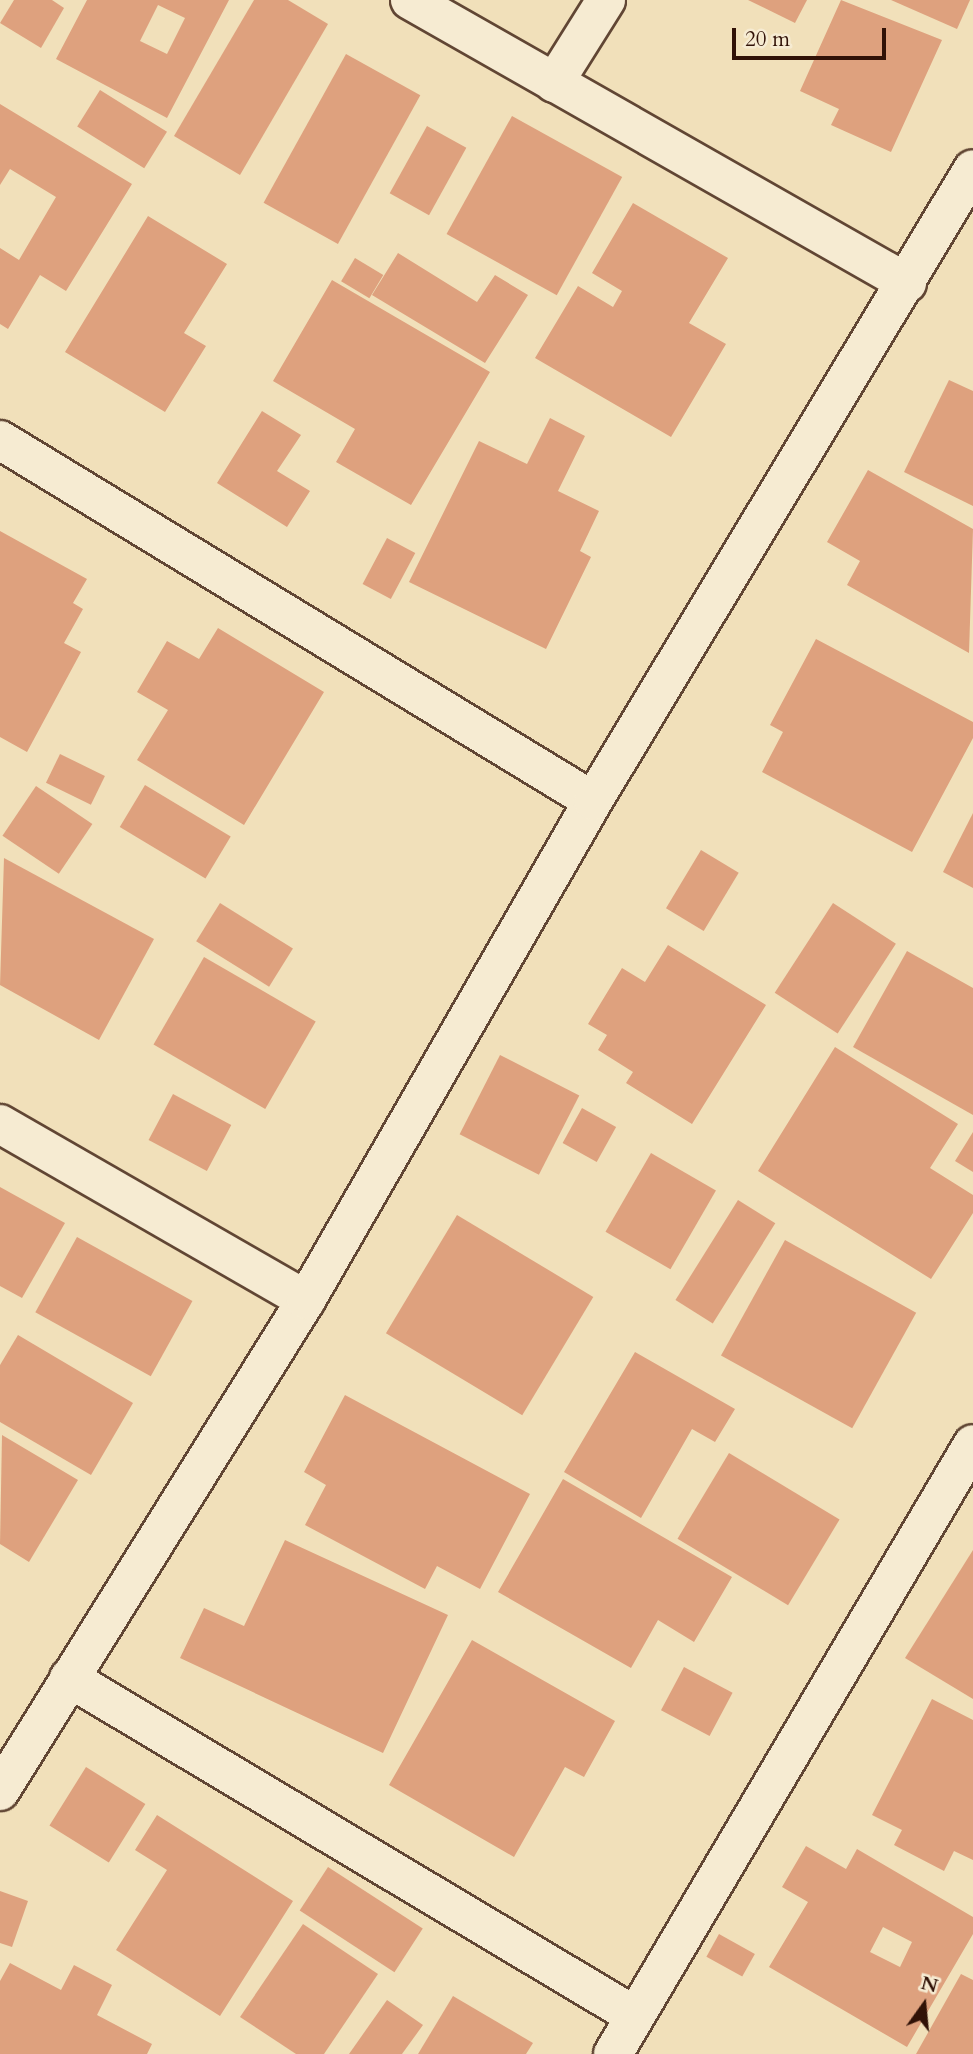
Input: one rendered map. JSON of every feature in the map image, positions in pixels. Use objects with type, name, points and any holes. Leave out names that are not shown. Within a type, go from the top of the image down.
[{"type":"street","points":[[410,0],[907,283]]},
{"type":"street","points":[[554,83],[606,0]]},
{"type":"street","points":[[0,1791],[306,1300],[593,801],[907,283],[973,169]]},
{"type":"street","points":[[0,440],[593,801]]},
{"type":"street","points":[[0,1124],[306,1300]]},
{"type":"street","points":[[613,2054],[973,1444]]},
{"type":"street","points":[[69,1678],[635,2017]]},
{"type":"building","points":[[14,0],[52,0],[64,8],[41,48],[0,23]]},
{"type":"building","points":[[87,0],[229,0],[167,118],[56,59]],"holes":[[[158,5],[185,18],[167,54],[140,41]]]},
{"type":"building","points":[[254,0],[288,0],[328,24],[240,175],[174,136]]},
{"type":"building","points":[[748,0],[807,0],[795,23]]},
{"type":"building","points":[[841,0],[942,40],[891,152],[831,125],[839,109],[800,91]]},
{"type":"building","points":[[891,0],[970,0],[957,29]]},
{"type":"building","points":[[346,54],[420,95],[338,244],[264,203]]},
{"type":"building","points":[[100,90],[167,132],[144,168],[77,126]]},
{"type":"building","points":[[0,104],[132,184],[66,291],[40,275],[8,329],[0,324],[0,248],[19,260],[56,197],[10,169],[0,185]]},
{"type":"building","points":[[512,116],[622,177],[557,295],[447,234]]},
{"type":"building","points":[[427,126],[466,148],[429,215],[390,193]]},
{"type":"building","points":[[633,203],[728,258],[689,323],[726,344],[671,437],[535,358],[578,286],[613,307],[622,291],[592,273]]},
{"type":"building","points":[[148,216],[227,264],[184,333],[206,346],[165,412],[65,352]]},
{"type":"building","points":[[398,253],[477,302],[495,275],[528,295],[485,363],[372,295]]},
{"type":"building","points":[[355,258],[383,275],[369,298],[341,281]]},
{"type":"building","points":[[332,280],[490,372],[411,505],[336,462],[355,429],[273,381]]},
{"type":"building","points":[[949,380],[973,391],[973,506],[904,472]]},
{"type":"building","points":[[262,411],[301,435],[277,471],[310,491],[287,527],[217,483]]},
{"type":"building","points":[[550,418],[585,436],[558,491],[599,511],[580,551],[591,557],[546,649],[409,582],[479,441],[527,464]]},
{"type":"building","points":[[868,470],[973,529],[969,653],[847,585],[860,561],[827,542]]},
{"type":"building","points":[[0,531],[87,579],[73,603],[83,609],[64,643],[81,652],[27,752],[0,737]]},
{"type":"building","points":[[387,538],[415,553],[391,599],[363,584]]},
{"type":"building","points":[[218,628],[324,692],[244,825],[137,760],[168,710],[137,692],[167,641],[199,659]]},
{"type":"building","points":[[816,639],[973,722],[973,738],[912,852],[762,772],[783,732],[770,725]]},
{"type":"building","points":[[60,754],[105,776],[91,805],[46,783]]},
{"type":"building","points":[[145,785],[231,837],[205,879],[120,827]]},
{"type":"building","points":[[36,786],[92,824],[59,874],[2,836]]},
{"type":"building","points":[[973,813],[973,888],[943,872]]},
{"type":"building","points":[[701,850],[739,873],[704,931],[666,908]]},
{"type":"building","points":[[4,858],[154,939],[99,1040],[0,985]]},
{"type":"building","points":[[220,903],[293,949],[269,987],[196,941]]},
{"type":"building","points":[[833,903],[896,944],[838,1034],[775,993]]},
{"type":"building","points":[[668,945],[766,1005],[692,1124],[626,1083],[633,1072],[598,1050],[607,1035],[588,1024],[622,968],[645,982]]},
{"type":"building","points":[[907,951],[973,988],[973,1115],[853,1047]]},
{"type":"building","points":[[204,957],[316,1022],[265,1109],[154,1044]]},
{"type":"building","points":[[835,1047],[958,1124],[930,1168],[973,1195],[973,1213],[931,1279],[758,1171]]},
{"type":"building","points":[[500,1055],[579,1095],[539,1175],[460,1134]]},
{"type":"building","points":[[173,1094],[231,1125],[207,1171],[149,1140]]},
{"type":"building","points":[[582,1108],[616,1127],[597,1162],[563,1143]]},
{"type":"building","points":[[973,1132],[973,1172],[955,1161]]},
{"type":"building","points":[[651,1153],[716,1190],[670,1269],[606,1232]]},
{"type":"building","points":[[0,1187],[65,1223],[22,1298],[0,1286]]},
{"type":"building","points":[[738,1200],[775,1223],[713,1323],[675,1300]]},
{"type":"building","points":[[457,1215],[593,1297],[522,1415],[386,1333]]},
{"type":"building","points":[[77,1237],[192,1301],[151,1376],[35,1312]]},
{"type":"building","points":[[785,1240],[916,1313],[852,1428],[721,1355]]},
{"type":"building","points":[[18,1335],[133,1403],[91,1475],[0,1422],[0,1365]]},
{"type":"building","points":[[635,1352],[735,1409],[715,1442],[692,1429],[641,1518],[564,1472]]},
{"type":"building","points":[[345,1395],[530,1494],[480,1589],[437,1566],[425,1589],[305,1525],[326,1485],[304,1472]]},
{"type":"building","points":[[2,1435],[78,1480],[29,1562],[0,1544]]},
{"type":"building","points":[[729,1453],[840,1519],[788,1605],[677,1539]]},
{"type":"building","points":[[563,1479],[732,1577],[694,1642],[658,1620],[631,1668],[498,1592]]},
{"type":"building","points":[[285,1540],[448,1615],[383,1753],[180,1658],[204,1608],[244,1626]]},
{"type":"building","points":[[973,1550],[973,1699],[905,1658]]},
{"type":"building","points":[[472,1640],[615,1721],[584,1777],[565,1767],[514,1857],[389,1785]]},
{"type":"building","points":[[684,1667],[733,1693],[710,1736],[661,1710]]},
{"type":"building","points":[[932,1699],[973,1720],[973,1860],[954,1851],[944,1871],[894,1845],[902,1830],[872,1815]]},
{"type":"building","points":[[86,1767],[145,1804],[109,1863],[49,1826]]},
{"type":"building","points":[[157,1815],[293,1901],[220,2016],[116,1950],[167,1870],[135,1850]]},
{"type":"building","points":[[806,1846],[846,1869],[857,1849],[973,1917],[973,1934],[907,2047],[769,1967],[808,1902],[782,1887]],"holes":[[[883,1927],[912,1942],[900,1967],[870,1952]]]},
{"type":"building","points":[[328,1867],[423,1929],[394,1972],[300,1911]]},
{"type":"building","points":[[0,1891],[28,1901],[12,1947],[0,1943]]},
{"type":"building","points":[[303,1924],[378,1974],[324,2054],[296,2054],[240,2017]]},
{"type":"building","points":[[719,1934],[755,1954],[742,1977],[706,1957]]},
{"type":"building","points":[[10,1963],[61,1990],[74,1965],[112,1985],[97,2015],[152,2044],[147,2054],[0,2054],[0,1981]]},
{"type":"building","points":[[961,1974],[973,1980],[973,2054],[916,2054]]},
{"type":"building","points":[[453,1996],[533,2043],[526,2054],[418,2054]]},
{"type":"building","points":[[387,2000],[423,2025],[402,2054],[349,2054]]}]
